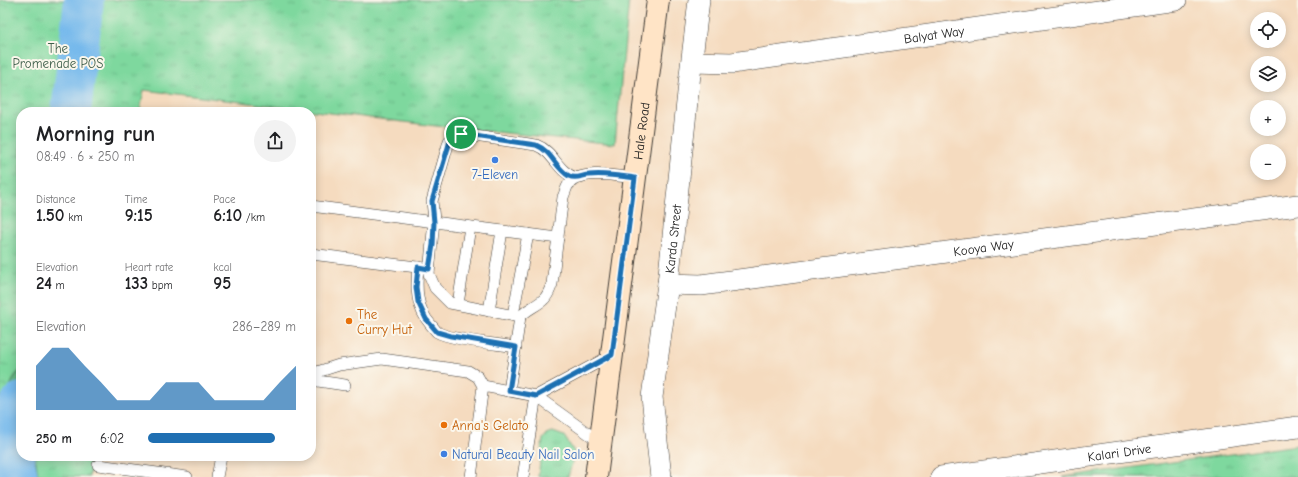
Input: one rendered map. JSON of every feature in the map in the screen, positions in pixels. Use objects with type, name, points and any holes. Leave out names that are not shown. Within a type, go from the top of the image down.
[{"type":"main road","name":"Hale Road","points":[[596,477],[658,0]]},
{"type":"street","name":"Karda Street","points":[[661,477],[652,397],[668,284],[699,0]]},
{"type":"street","name":"Balyat Way","points":[[692,62],[732,63],[1176,0]]},
{"type":"street","name":"Kooya Way","points":[[668,284],[701,284],[1298,205]]},
{"type":"street","name":"Kalari Drive","points":[[941,477],[1298,427]]},
{"type":"lane","points":[[576,178],[569,176],[560,168],[546,150],[536,145],[461,134],[452,138],[432,201],[434,222],[433,245],[429,274],[435,288],[450,303],[516,316],[543,300],[549,292],[552,284],[563,197],[568,185],[576,178],[595,174],[635,178]]},
{"type":"lane","points":[[316,207],[558,238]]},
{"type":"lane","points":[[458,304],[470,227]]},
{"type":"lane","points":[[489,311],[502,231]]},
{"type":"lane","points":[[509,391],[516,347],[516,316],[528,234]]},
{"type":"lane","points":[[316,255],[429,269]]},
{"type":"lane","points":[[418,267],[416,287],[418,302],[426,319],[437,332],[451,336],[516,347]]},
{"type":"lane","points":[[536,396],[612,355]]},
{"type":"lane","points":[[316,372],[339,365],[382,359],[468,371],[478,377],[483,386],[471,477]]},
{"type":"lane","points":[[316,381],[345,385]]},
{"type":"lane","points":[[483,386],[536,396],[600,442]]},
{"type":"lane","points":[[523,477],[536,396]]},
{"type":"lane","points":[[217,477],[220,461]]},
{"type":"lane","points":[[98,465],[187,477]]},
{"type":"green space","name":"The Promenade POS","points":[[0,0],[629,0],[615,144],[436,126],[316,111],[316,107],[282,107],[144,90],[141,107],[16,107],[16,461],[91,461],[89,477],[0,477]]},
{"type":"green space","points":[[16,375],[16,461],[36,461],[38,477],[7,477],[3,431],[4,416],[9,389]]},
{"type":"green space","points":[[553,432],[564,436],[575,453],[568,477],[538,477],[543,439],[548,433]]},
{"type":"green space","points":[[1298,445],[1298,477],[1062,477]]},
{"type":"waterway","points":[[72,107],[84,0]]},
{"type":"waterway","points":[[16,410],[11,421],[11,437],[18,477]]},
{"type":"place","name":"7-Eleven","points":[[495,160]]},
{"type":"place","name":"The Curry Hut","points":[[349,321]]},
{"type":"place","name":"Anna's Gelato","points":[[444,425]]},
{"type":"place","name":"Natural Beauty Nail Salon","points":[[444,454]]},
{"type":"route","points":[[461,134],[540,146],[552,156],[554,161],[569,176],[576,178],[595,174],[635,178],[612,355],[536,396],[509,391],[516,347],[451,336],[437,332],[426,319],[418,302],[416,287],[418,267],[429,269],[433,245],[434,220],[432,201],[450,141],[452,138],[461,134]]}]
